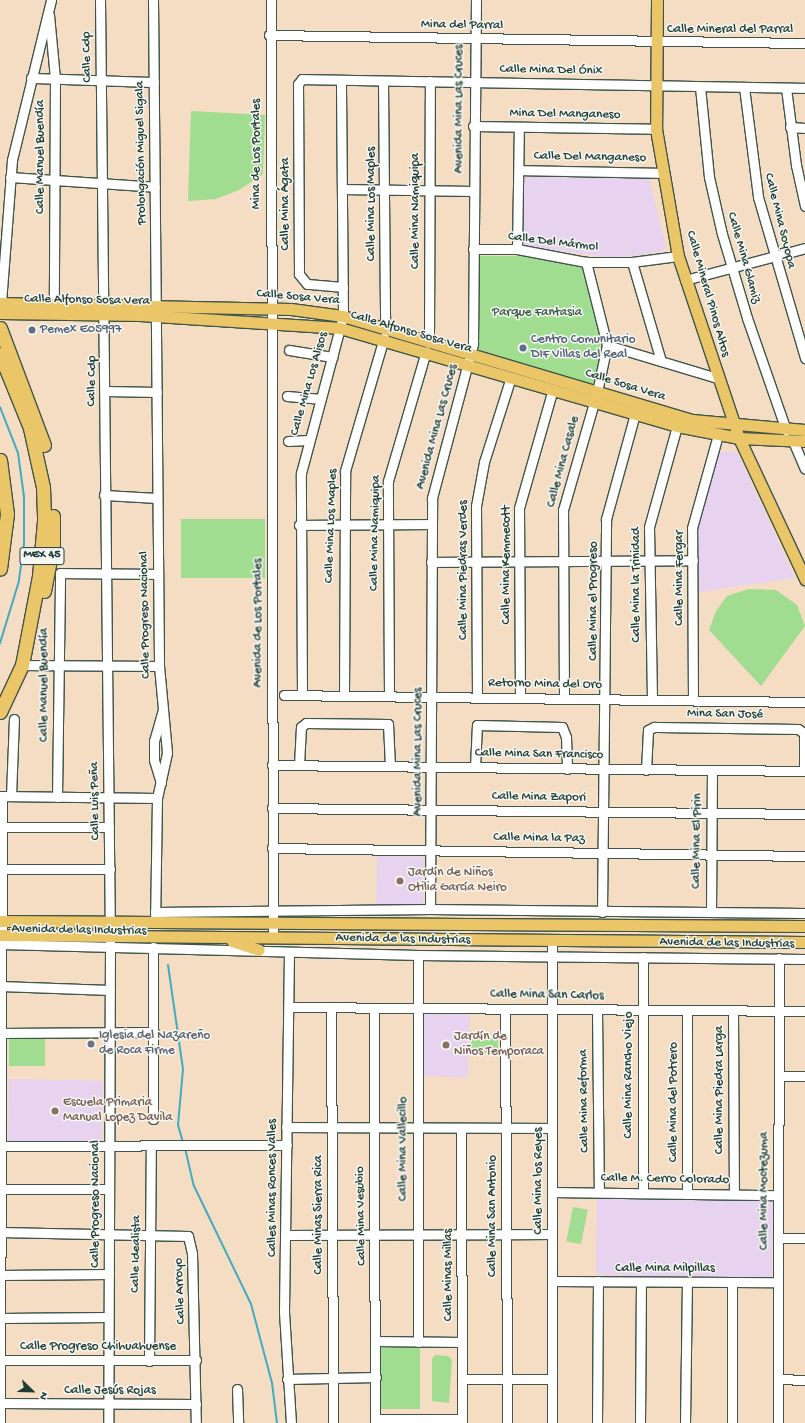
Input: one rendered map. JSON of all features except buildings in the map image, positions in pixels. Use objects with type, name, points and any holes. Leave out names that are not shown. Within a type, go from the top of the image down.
[{"type":"highway","points":[[0,328],[40,427],[49,471],[53,544],[42,602],[31,624]]},
{"type":"highway","name":"MEX 45","points":[[0,354],[19,397],[32,434],[43,487],[43,545],[31,624],[22,665],[0,712]]},
{"type":"highway","name":"MEX 45","points":[[0,460],[6,514],[0,569]]},
{"type":"main road","name":"Calle Mineral Pinos Altos","points":[[657,0],[655,42],[656,129],[662,173],[678,256],[734,426],[801,559],[805,579]]},
{"type":"main road","name":"Calle Alfonso Sosa Vera","points":[[42,308],[54,302],[157,316],[270,322],[384,333]]},
{"type":"main road","name":"Calle Sosa Vera","points":[[157,305],[270,309],[343,316],[384,333],[596,397],[692,420],[734,426],[805,430]]},
{"type":"main road","name":"Calle Alfonso Sosa Vera","points":[[0,306],[106,309],[157,305]]},
{"type":"main road","name":"Calle Alfonso Sosa Vera","points":[[470,359],[511,377],[552,389],[596,397],[635,414],[677,426],[739,438],[805,441]]},
{"type":"main road","name":"Avenida de las Industrias","points":[[1,921],[110,922],[155,917],[273,922],[805,926]]},
{"type":"main road","points":[[224,938],[259,950]]},
{"type":"main road","name":"Avenida de las Industrias","points":[[1,940],[110,941],[273,938],[805,942]]},
{"type":"street","points":[[0,306],[10,177],[31,78],[51,0]]},
{"type":"street","name":"Calle Cdp","points":[[100,0],[106,309],[104,495],[107,666]]},
{"type":"street","name":"Prolongación Miguel Sigala","points":[[153,0],[157,305]]},
{"type":"street","name":"Mina de Los Portales","points":[[270,309],[269,35],[271,0]]},
{"type":"street","name":"Avenida Mina Las Cruces","points":[[430,909],[432,810],[431,524],[436,471],[470,359],[473,249],[473,82],[476,0]]},
{"type":"street","name":"Calle Manuel Buendía","points":[[48,12],[55,79],[54,302]]},
{"type":"street","name":"Mina del Parral","points":[[269,35],[474,40],[655,42]]},
{"type":"street","name":"Calle Mineral del Parral","points":[[655,42],[805,43]]},
{"type":"street","points":[[31,78],[154,82]]},
{"type":"street","name":"Calle Mina Del Ónix","points":[[298,84],[305,79],[805,88]]},
{"type":"street","name":"Calle Mina Los Alisos","points":[[302,695],[299,525],[301,473],[308,440],[343,316],[341,80]]},
{"type":"street","name":"Calle Mina Los Maples","points":[[344,695],[342,525],[347,459],[384,333],[385,190],[383,81]]},
{"type":"street","name":"Calle Mina Namiquipa","points":[[388,696],[386,525],[388,481],[394,454],[428,346],[430,81]]},
{"type":"street","name":"Calle Mina Ágata","points":[[298,84],[299,274],[307,284],[342,287]]},
{"type":"street","name":"Calle Mina Glamiz","points":[[700,87],[709,177],[732,268],[786,430]]},
{"type":"street","name":"Calle Mina Soyopa","points":[[744,87],[750,156],[773,256],[805,358]]},
{"type":"street","points":[[786,88],[790,127],[805,204]]},
{"type":"street","name":"Mina Del Manganeso","points":[[473,126],[656,129]]},
{"type":"street","points":[[517,250],[519,127]]},
{"type":"street","points":[[790,127],[805,128]]},
{"type":"street","name":"Calle Del Manganeso","points":[[519,170],[662,173]]},
{"type":"street","points":[[10,177],[103,185],[155,187]]},
{"type":"street","points":[[342,189],[473,191]]},
{"type":"street","points":[[685,280],[805,248]]},
{"type":"street","name":"Calle Del Mármol","points":[[473,249],[517,250],[586,262],[632,262],[678,256]]},
{"type":"street","name":"Calle Mina Casale","points":[[564,697],[562,561],[566,496],[596,397],[607,345],[586,262]]},
{"type":"street","points":[[632,262],[661,361]]},
{"type":"street","name":"Calle Progreso Nacional","points":[[155,917],[157,798],[167,753],[159,666],[157,305]]},
{"type":"street","name":"Avenida de Los Portales","points":[[270,309],[273,938]]},
{"type":"street","points":[[607,345],[717,378]]},
{"type":"street","points":[[289,350],[332,357]]},
{"type":"street","name":"Calle Mina Piedras Verdes","points":[[477,697],[475,562],[477,491],[511,377]]},
{"type":"street","name":"Calle Mina Kemmecott","points":[[520,697],[521,492],[552,389]]},
{"type":"street","points":[[106,391],[157,392]]},
{"type":"street","points":[[287,396],[319,399]]},
{"type":"street","name":"Calle Mina el Progreso","points":[[602,912],[607,699],[607,508],[635,414]]},
{"type":"street","name":"Calle Mina la Trinidad","points":[[652,699],[648,560],[651,514],[677,426]]},
{"type":"street","name":"Calle Mina Fergar","points":[[693,700],[692,528],[698,497],[718,435]]},
{"type":"street","points":[[288,441],[308,440]]},
{"type":"street","points":[[793,441],[805,469]]},
{"type":"street","points":[[104,495],[157,498]]},
{"type":"street","points":[[299,525],[431,524]]},
{"type":"street","points":[[432,562],[692,560]]},
{"type":"street","points":[[105,572],[158,574]]},
{"type":"street","name":"Calle Manuel Buendía","points":[[57,797],[60,573],[105,572]]},
{"type":"street","points":[[22,665],[159,666]]},
{"type":"street","name":"Calle Luis Peña","points":[[107,666],[110,941]]},
{"type":"street","name":"Retorno Mina del Oro","points":[[284,695],[564,697],[805,702]]},
{"type":"street","points":[[161,783],[154,760],[154,741],[163,709]]},
{"type":"street","points":[[1,921],[2,827],[4,796],[14,719]]},
{"type":"street","points":[[299,765],[301,727],[306,723],[388,724],[390,766]]},
{"type":"street","points":[[475,767],[477,725],[562,727],[566,737],[567,768]]},
{"type":"street","name":"Mina San José","points":[[646,770],[648,730],[654,727],[798,729],[804,733],[804,771]]},
{"type":"street","name":"Calle Mina San Francisco","points":[[272,765],[804,771]]},
{"type":"street","name":"Calle Mina El Pirin","points":[[710,912],[712,770]]},
{"type":"street","points":[[4,796],[157,798]]},
{"type":"street","name":"Calle Mina Zapori","points":[[272,808],[805,814]]},
{"type":"street","points":[[2,827],[109,827]]},
{"type":"street","name":"Calle Mina la Paz","points":[[272,848],[805,856]]},
{"type":"street","points":[[2,869],[110,869]]},
{"type":"street","points":[[155,917],[273,909],[805,913]]},
{"type":"street","name":"Avenida de las Industrias","points":[[1,921],[1,940]]},
{"type":"street","name":"Calle Mina los Reyes","points":[[552,939],[552,1423]]},
{"type":"street","points":[[0,1423],[1,940]]},
{"type":"street","name":"Calle Progreso Nacional","points":[[108,1423],[110,941]]},
{"type":"street","name":"Avenida de las Industrias","points":[[110,941],[153,947],[289,952],[418,955],[552,955],[805,959]]},
{"type":"street","points":[[153,947],[153,1119]]},
{"type":"street","name":"Calles Minas Ronces Valles","points":[[289,952],[286,1127],[287,1235],[284,1312],[287,1379],[291,1423]]},
{"type":"street","name":"Calle Mina Vallecillo","points":[[418,955],[416,1128],[418,1342]]},
{"type":"street","name":"Calle Mina Rancho Viejo","points":[[643,957],[643,1193]]},
{"type":"street","name":"Calle Mina Moctezuma","points":[[778,1423],[779,958]]},
{"type":"street","points":[[1,986],[110,990]]},
{"type":"street","name":"Calle Mina San Carlos","points":[[289,1007],[805,1011]]},
{"type":"street","name":"Calle Minas Sierra Rica","points":[[331,1008],[332,1423]]},
{"type":"street","name":"Calle Mina Vesubio","points":[[374,1008],[376,1235],[375,1421]]},
{"type":"street","name":"Calle Mina San Antonio","points":[[505,1009],[507,1423]]},
{"type":"street","name":"Calle Mina Reforma","points":[[597,1010],[599,1192]]},
{"type":"street","name":"Calle Mina del Potrero","points":[[687,1010],[687,1194]]},
{"type":"street","name":"Calle Mina Piedra Larga","points":[[733,1011],[734,1194]]},
{"type":"street","points":[[1,1032],[154,1032]]},
{"type":"street","points":[[779,1076],[805,1076]]},
{"type":"street","points":[[286,1127],[552,1128]]},
{"type":"street","name":"Calle Minas Millas","points":[[461,1128],[462,1421]]},
{"type":"street","points":[[0,1146],[109,1148],[287,1145]]},
{"type":"street","name":"Calle Idealista","points":[[149,1361],[151,1147]]},
{"type":"street","points":[[0,1189],[109,1189]]},
{"type":"street","name":"Calle M. Cerro Colorado","points":[[553,1192],[778,1194]]},
{"type":"street","points":[[0,1232],[151,1232]]},
{"type":"street","name":"Calle Arroyo","points":[[151,1232],[184,1234],[190,1239],[192,1252],[196,1360],[196,1423]]},
{"type":"street","points":[[287,1235],[552,1234]]},
{"type":"street","points":[[778,1238],[805,1238]]},
{"type":"street","points":[[1,1275],[108,1274]]},
{"type":"street","name":"Calle Mina Milpillas","points":[[552,1282],[778,1282]]},
{"type":"street","points":[[597,1423],[598,1282]]},
{"type":"street","points":[[640,1423],[641,1282]]},
{"type":"street","points":[[685,1423],[687,1282]]},
{"type":"street","points":[[732,1282],[732,1423]]},
{"type":"street","points":[[0,1318],[108,1317]]},
{"type":"street","points":[[376,1342],[462,1342]]},
{"type":"street","name":"Calle Progreso Chihuahuense","points":[[0,1360],[196,1360]]},
{"type":"street","points":[[287,1379],[376,1377]]},
{"type":"street","points":[[462,1379],[552,1379]]},
{"type":"street","points":[[778,1379],[805,1380]]},
{"type":"street","points":[[237,1389],[238,1423]]},
{"type":"street","name":"Calle Jesús Rojas","points":[[0,1404],[196,1404]]},
{"type":"street","points":[[375,1421],[462,1421]]},
{"type":"shaded area","points":[[521,177],[649,178],[666,247],[663,251],[634,256],[607,257],[524,246]]},
{"type":"shaded area","points":[[718,452],[737,452],[795,578],[699,592],[696,546],[702,506]]},
{"type":"shaded area","name":"Jardín de Niños Otilia García Neiro","points":[[377,856],[424,857],[423,906],[376,905]]},
{"type":"shaded area","name":"Jardín de Niños Temporaca","points":[[423,1013],[470,1015],[468,1078],[421,1076]]},
{"type":"shaded area","name":"Escuela Primaria Manual Lopez Davila","points":[[9,1079],[103,1081],[102,1144],[8,1142]]},
{"type":"shaded area","points":[[597,1198],[773,1201],[772,1278],[596,1275]]},
{"type":"green space","points":[[191,111],[265,115],[263,174],[239,190],[216,199],[188,201]]},
{"type":"green space","name":"Parque Fantasia","points":[[480,256],[523,256],[582,267],[598,322],[601,354],[595,382],[591,385],[477,349]]},
{"type":"green space","points":[[181,519],[265,519],[265,578],[181,578]]},
{"type":"green space","points":[[749,589],[776,590],[797,605],[805,626],[761,686],[709,630],[716,611],[727,596]]},
{"type":"green space","points":[[471,1038],[498,1038],[498,1053],[471,1053]]},
{"type":"green space","points":[[9,1039],[45,1039],[45,1066],[9,1066]]},
{"type":"green space","points":[[573,1207],[588,1210],[581,1244],[566,1241]]},
{"type":"green space","points":[[380,1347],[420,1347],[420,1409],[380,1409]]},
{"type":"green space","points":[[435,1355],[448,1356],[452,1360],[449,1403],[432,1401],[432,1359]]},
{"type":"waterway","points":[[0,407],[18,453],[24,497],[24,544],[19,581],[0,643]]},
{"type":"waterway","points":[[168,965],[183,1069],[178,1125],[183,1142]]},
{"type":"waterway","points":[[185,1148],[194,1186],[251,1304],[272,1383],[277,1423]]},
{"type":"place","name":"Pemex E05997","points":[[32,330]]},
{"type":"place","name":"Centro Comunitario DIF Villas del Real","points":[[523,348]]},
{"type":"place","name":"Jardín de Niños Otilia García Neiro","points":[[400,881]]},
{"type":"place","name":"Iglesia del Nazareño de Roca Firme","points":[[91,1044]]},
{"type":"place","name":"Jardín de Niños Temporaca","points":[[446,1045]]},
{"type":"place","name":"Escuela Primaria Manual Lopez Davila","points":[[55,1111]]}]
